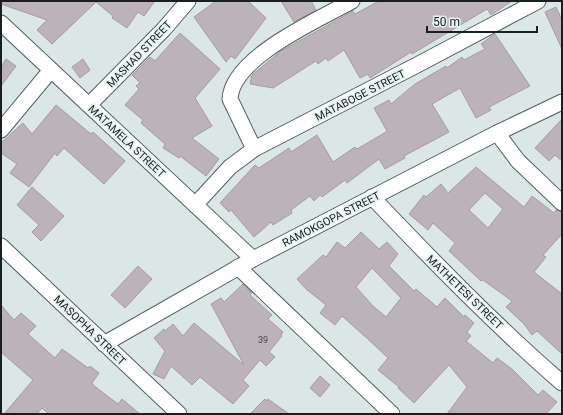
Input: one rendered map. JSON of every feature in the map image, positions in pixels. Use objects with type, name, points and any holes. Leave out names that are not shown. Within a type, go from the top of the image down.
[{"type":"street","name":"MASHAD STREET","points":[[89,105],[164,29],[188,1]]},
{"type":"street","points":[[254,149],[230,99],[230,92],[234,82],[243,71],[270,47],[352,1]]},
{"type":"street","name":"MATABOGE STREET","points":[[195,205],[230,167],[254,149],[418,66],[538,1]]},
{"type":"street","name":"MATAMELA STREET","points":[[3,29],[89,105],[252,259]]},
{"type":"street","points":[[1,130],[51,70]]},
{"type":"street","name":"RAMOKGOPA STREET","points":[[104,344],[252,259],[497,133],[562,102]]},
{"type":"street","points":[[497,133],[518,161],[562,203]]},
{"type":"street","name":"MATHETESI STREET","points":[[372,197],[513,339],[562,383]]},
{"type":"street","name":"MASOPHA STREET","points":[[1,246],[179,414]]},
{"type":"street","points":[[238,267],[392,414]]},
{"type":"building","points":[[1,1],[155,1],[144,16],[138,12],[127,28],[112,18],[113,16],[96,2],[52,44],[37,30],[47,20],[1,4]]},
{"type":"building","points":[[216,1],[248,1],[266,18],[235,59],[231,56],[226,62],[194,17]]},
{"type":"building","points":[[281,1],[311,1],[316,10],[294,22]]},
{"type":"building","points":[[379,1],[512,1],[491,15],[487,9],[412,54],[411,52],[370,78],[368,74],[360,78],[344,50],[328,61],[326,58],[318,64],[316,61],[273,88],[250,84],[252,75],[281,51],[353,11],[355,14]]},
{"type":"building","points":[[556,7],[562,20],[562,49],[545,12]]},
{"type":"building","points":[[180,33],[220,69],[195,98],[212,126],[192,138],[219,159],[206,176],[180,156],[179,158],[163,148],[165,144],[141,123],[143,120],[125,105],[139,89],[136,86],[140,83],[132,75],[150,57],[155,61]]},
{"type":"building","points":[[495,34],[530,86],[489,107],[491,110],[476,118],[460,88],[432,104],[449,132],[404,156],[405,158],[385,169],[379,159],[347,183],[345,180],[322,197],[320,195],[314,201],[310,196],[291,210],[292,213],[273,225],[271,222],[254,237],[231,210],[229,212],[220,203],[255,165],[259,168],[289,148],[291,152],[317,135],[333,162],[355,147],[357,149],[386,132],[387,131],[374,108],[389,100],[391,104],[415,84],[446,66],[447,68],[462,57],[464,60],[485,49],[481,44]]},
{"type":"building","points":[[6,59],[16,66],[1,86],[1,67]]},
{"type":"building","points":[[83,59],[90,70],[80,78],[72,67]]},
{"type":"building","points":[[56,105],[91,134],[93,132],[125,161],[104,184],[64,148],[57,156],[55,153],[29,187],[10,173],[17,164],[1,153],[1,143],[23,123],[32,134]]},
{"type":"building","points":[[562,119],[562,161],[555,155],[549,161],[535,148]]},
{"type":"building","points":[[476,167],[524,207],[532,196],[554,213],[556,210],[562,212],[562,234],[543,255],[546,257],[534,272],[562,294],[562,354],[537,331],[532,335],[524,324],[506,307],[512,301],[483,280],[481,281],[449,251],[455,243],[433,223],[428,230],[409,214],[424,195],[426,197],[441,184],[448,193]],"holes":[[[485,193],[503,209],[488,228],[469,210]]]},
{"type":"building","points":[[32,187],[64,216],[41,241],[32,232],[39,225],[17,205]]},
{"type":"building","points":[[361,232],[379,249],[387,242],[398,254],[389,266],[414,291],[416,289],[437,307],[445,298],[464,317],[465,315],[474,323],[467,332],[471,336],[466,341],[493,363],[497,358],[512,369],[538,395],[543,390],[557,402],[546,414],[447,414],[467,387],[449,365],[414,403],[398,388],[399,387],[378,370],[388,358],[342,316],[335,325],[320,313],[326,305],[306,289],[297,279],[323,255],[326,257],[337,242],[345,248]],"holes":[[[372,268],[401,298],[386,317],[373,306],[356,287]]]},
{"type":"building","points":[[138,266],[152,279],[125,308],[111,295]]},
{"type":"building","points":[[243,284],[252,293],[250,295],[272,315],[268,319],[283,332],[281,335],[282,336],[269,352],[275,357],[266,366],[260,360],[243,380],[249,386],[233,404],[200,377],[192,385],[171,366],[164,379],[153,374],[165,351],[154,338],[164,329],[165,331],[173,324],[183,336],[194,323],[244,365],[211,304],[221,298],[224,302]]},
{"type":"building","points":[[1,305],[14,320],[21,313],[36,326],[28,334],[55,358],[62,349],[88,368],[90,366],[99,373],[92,383],[93,385],[118,404],[122,399],[140,414],[49,414],[42,408],[37,414],[4,414],[33,380],[1,352]]},
{"type":"building","points":[[320,376],[330,385],[320,397],[310,388]]},
{"type":"building","points":[[265,399],[267,401],[268,399],[289,414],[250,414]]}]
